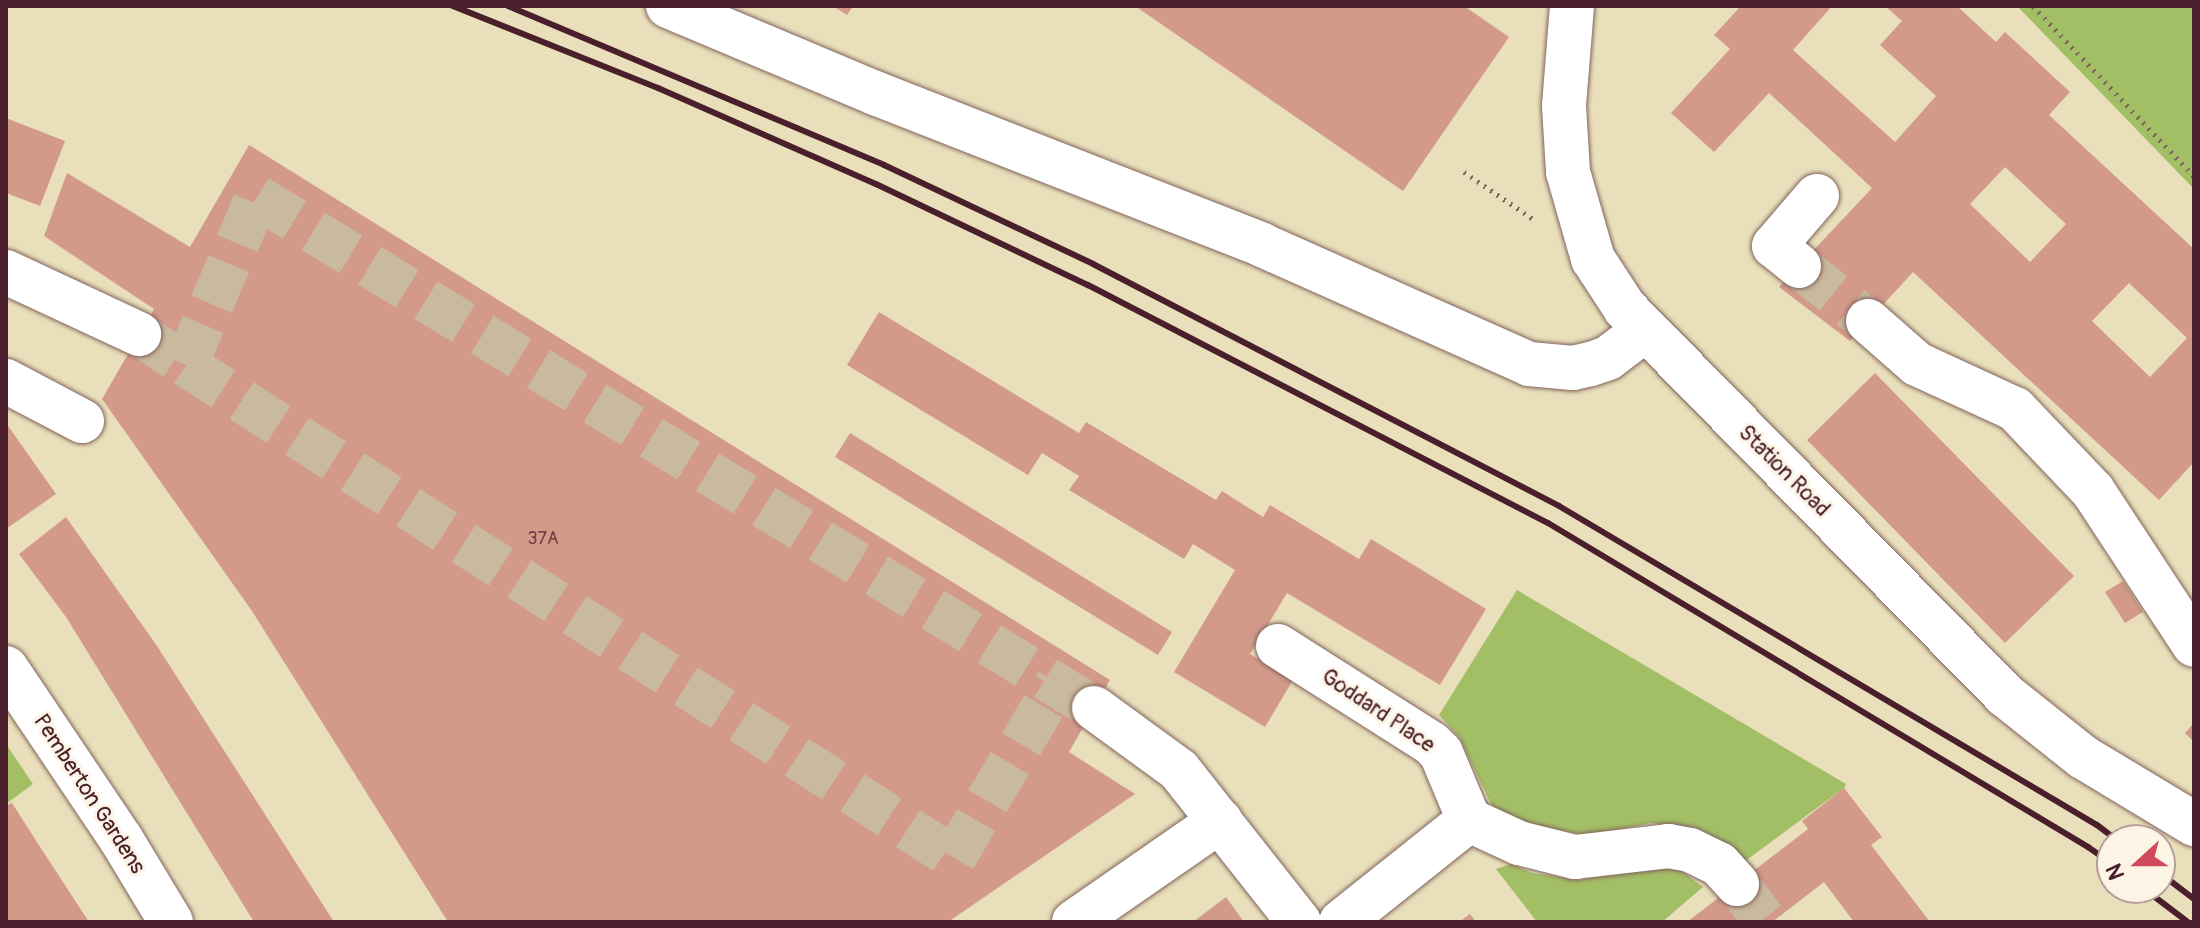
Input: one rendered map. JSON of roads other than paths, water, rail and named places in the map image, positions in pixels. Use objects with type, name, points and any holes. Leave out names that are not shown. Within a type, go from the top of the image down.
[{"type":"street","points":[[668,6],[875,93],[1262,245],[1529,364],[1573,368],[1591,364],[1608,358],[1645,330]]},
{"type":"street","name":"Station Road","points":[[1572,6],[1564,140],[1575,203],[1593,259],[1625,308],[2005,695],[2083,757],[2194,824]]},
{"type":"street","points":[[1799,266],[1774,246],[1817,196]]},
{"type":"street","points":[[6,272],[77,302],[139,334]]},
{"type":"street","points":[[1868,321],[1917,364],[2015,409],[2093,491],[2194,645]]},
{"type":"street","points":[[6,381],[82,421]]},
{"type":"street","name":"Goddard Place","points":[[1278,646],[1431,743],[1441,753],[1469,820]]},
{"type":"street","name":"Pemberton Gardens","points":[[6,668],[121,839],[171,922]]},
{"type":"street","points":[[1094,708],[1179,770],[1299,922]]},
{"type":"street","points":[[1341,922],[1469,820],[1519,843],[1575,857],[1668,846],[1690,850],[1719,864],[1737,884]]},
{"type":"street","points":[[1074,922],[1220,821]]},
{"type":"tunnel","points":[[139,334],[186,365],[257,197],[1094,708]]},
{"type":"tunnel","points":[[1799,266],[1868,321]]},
{"type":"tunnel","points":[[186,365],[954,858],[1057,683]]},
{"type":"tunnel","points":[[1737,884],[1766,922]]},
{"type":"railway","points":[[453,6],[658,88],[876,184],[1088,285],[1548,523],[2096,853]]},
{"type":"railway","points":[[508,6],[884,165],[1093,264],[1559,506],[2096,824]]},
{"type":"railway","points":[[2176,885],[2194,899]]},
{"type":"railway","points":[[2164,904],[2188,922]]}]
